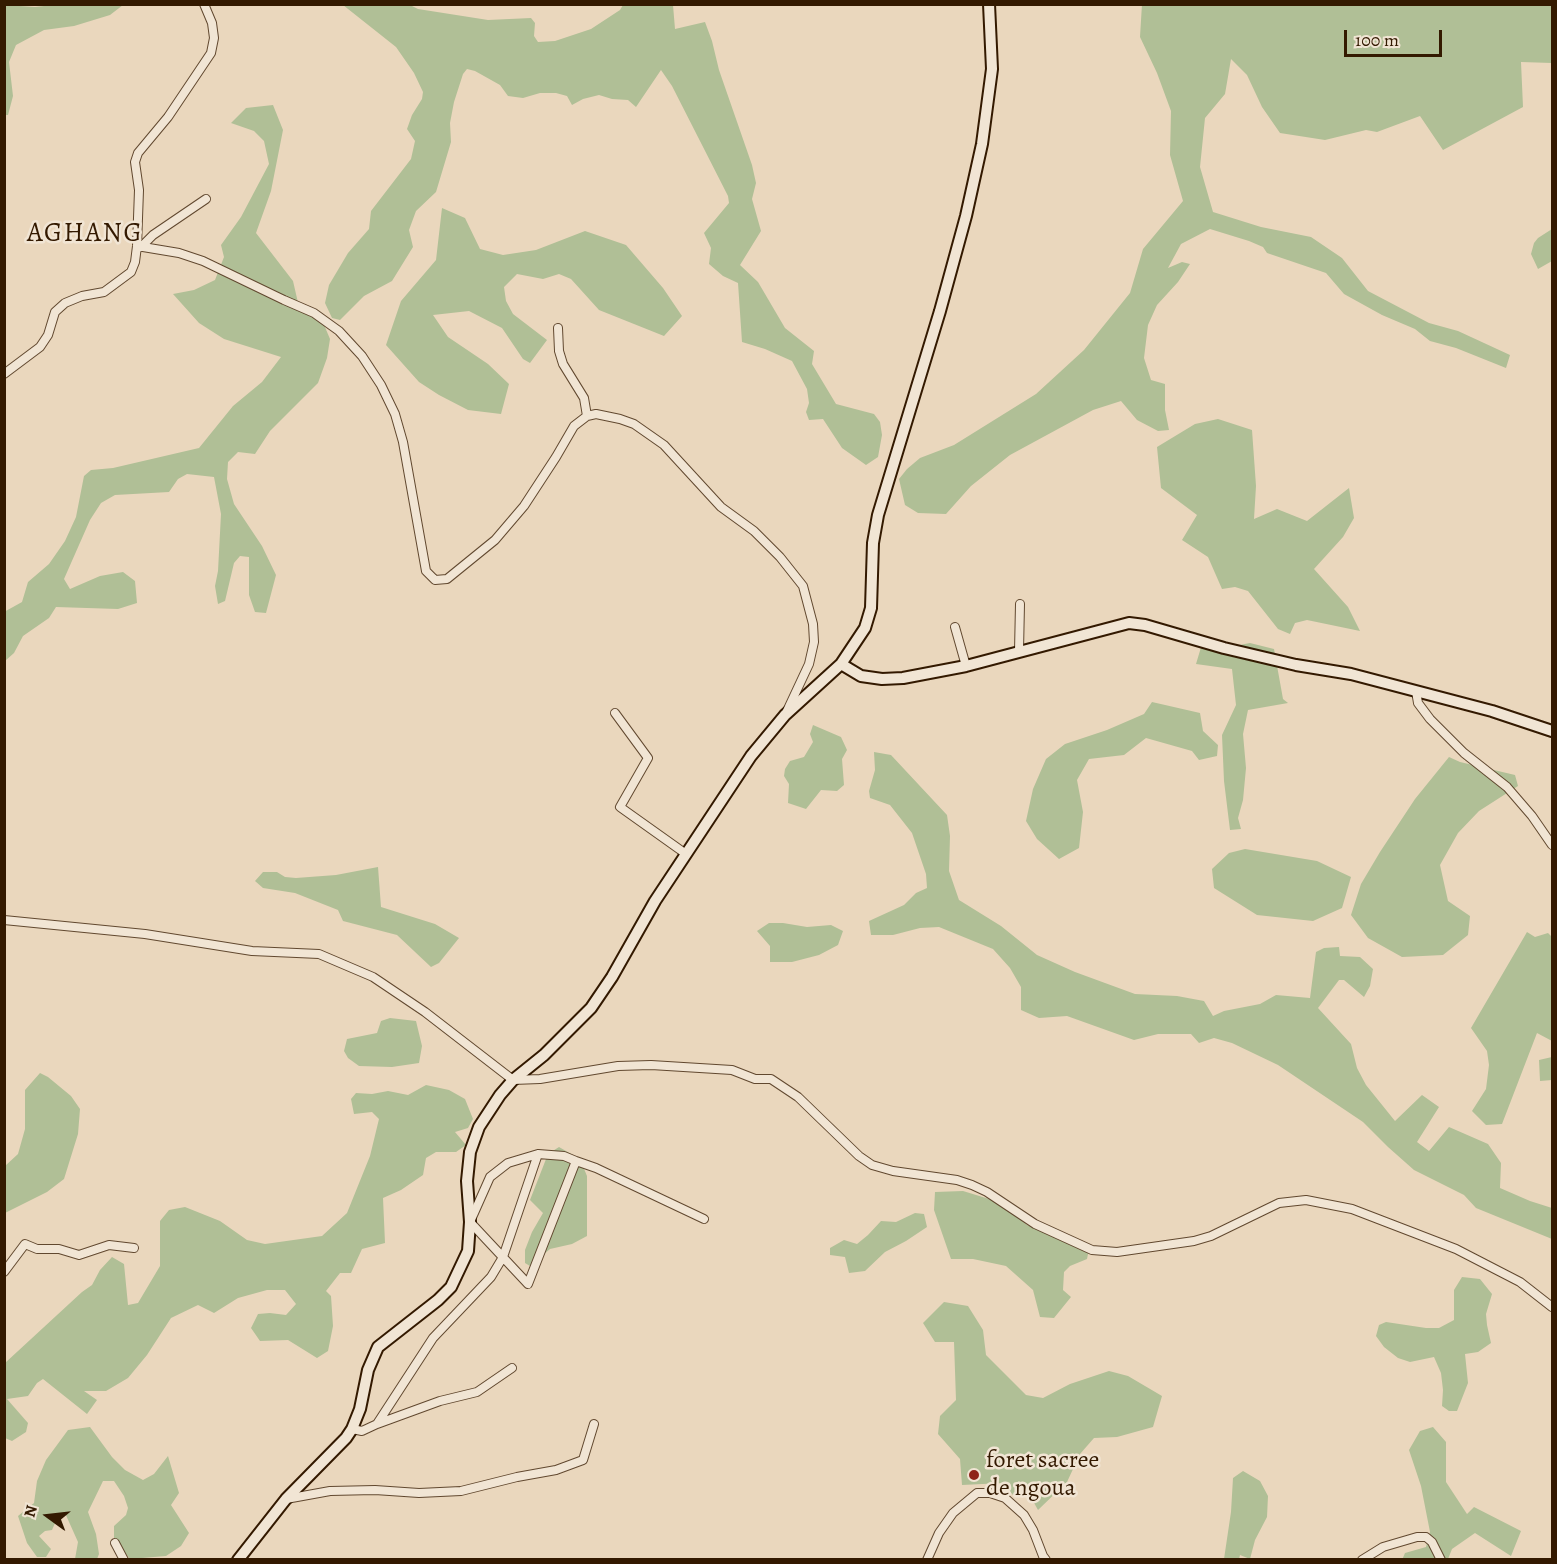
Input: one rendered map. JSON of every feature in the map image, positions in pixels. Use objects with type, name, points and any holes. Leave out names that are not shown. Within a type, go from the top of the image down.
[{"type":"main road","points":[[238,1560],[286,1499],[346,1438],[352,1429],[360,1408],[371,1360],[378,1347],[451,1287],[468,1251],[470,1222],[467,1181],[471,1152],[479,1127],[500,1095],[513,1080],[544,1055],[591,1008],[735,778],[785,715],[841,664],[865,628],[872,608],[873,543],[876,522],[940,311],[968,205],[988,106],[992,69],[989,4]]},
{"type":"main road","points":[[841,664],[861,676],[882,679],[903,678],[966,666],[1129,623],[1145,625],[1224,648],[1296,665],[1351,674],[1552,730]]},
{"type":"street","points":[[4,374],[40,347],[48,335],[55,312],[65,303],[82,296],[104,292],[131,272],[139,246],[135,162],[138,153],[168,117],[211,53],[214,38],[212,23],[204,4]]},
{"type":"street","points":[[139,246],[206,199]]},
{"type":"street","points":[[139,246],[179,253],[203,261],[314,312],[339,331],[362,356],[381,385],[395,414],[403,442],[426,571],[435,580],[447,579],[495,540],[524,506],[574,426],[587,416],[596,414],[634,424],[664,445],[721,507],[754,531],[780,557],[803,586],[813,624],[814,642],[809,664],[785,715]]},
{"type":"street","points":[[558,328],[559,351],[563,364],[584,398],[587,416]]},
{"type":"street","points":[[1019,651],[1020,604]]},
{"type":"street","points":[[954,627],[966,666]]},
{"type":"street","points":[[1416,691],[1418,703],[1430,719],[1464,753],[1507,787],[1532,816],[1552,845]]},
{"type":"street","points":[[615,713],[648,758],[620,807],[686,854]]},
{"type":"street","points":[[4,920],[145,934],[252,951],[319,954],[373,978],[425,1012],[513,1080],[540,1079],[618,1066],[651,1065],[732,1071],[755,1079],[771,1079],[798,1096],[859,1156],[872,1165],[893,1171],[957,1180],[972,1185],[987,1192],[1035,1224],[1092,1250],[1117,1252],[1194,1241],[1211,1236],[1279,1203],[1306,1200],[1352,1209],[1456,1249],[1520,1282],[1552,1307]]},
{"type":"street","points":[[377,1424],[432,1338],[491,1277],[503,1257],[538,1154]]},
{"type":"street","points":[[576,1161],[528,1284],[470,1222],[490,1177],[508,1163],[538,1154],[564,1156],[596,1168],[704,1219]]},
{"type":"street","points":[[4,1272],[26,1244],[37,1249],[59,1249],[79,1255],[109,1245],[134,1248]]},
{"type":"street","points":[[352,1429],[362,1431],[440,1401],[477,1392],[513,1368]]},
{"type":"street","points":[[286,1499],[330,1491],[461,1491],[556,1470],[583,1460],[594,1424]]},
{"type":"street","points":[[927,1560],[939,1533],[953,1513],[977,1493],[990,1493],[1005,1498],[1024,1515],[1046,1560]]},
{"type":"street","points":[[1362,1560],[1383,1547],[1417,1537],[1426,1537],[1432,1542],[1441,1560]]},
{"type":"street","points":[[116,1543],[124,1560]]},
{"type":"green space","points":[[1142,4],[1552,5],[1552,63],[1521,62],[1523,107],[1443,150],[1420,116],[1377,132],[1366,130],[1325,140],[1280,133],[1262,107],[1247,75],[1231,59],[1225,94],[1205,118],[1200,167],[1213,212],[1261,227],[1311,237],[1342,258],[1368,291],[1429,323],[1458,331],[1510,355],[1506,368],[1456,348],[1430,341],[1415,329],[1382,315],[1344,294],[1326,273],[1267,253],[1263,247],[1249,241],[1210,229],[1181,244],[1168,268],[1182,262],[1190,264],[1178,282],[1157,305],[1148,325],[1144,358],[1151,380],[1165,384],[1165,410],[1169,430],[1158,431],[1137,420],[1121,401],[1093,410],[1010,455],[971,486],[946,514],[918,513],[905,505],[899,479],[907,469],[920,458],[954,445],[1036,394],[1084,350],[1130,293],[1143,249],[1183,201],[1170,155],[1171,111],[1140,37]]},
{"type":"green space","points":[[5,5],[35,7],[123,5],[110,15],[74,26],[44,30],[16,45],[9,62],[13,96],[8,115],[5,115]]},
{"type":"green space","points":[[343,5],[410,5],[418,9],[488,20],[531,18],[535,23],[534,36],[538,42],[555,41],[591,29],[620,10],[623,5],[673,5],[675,29],[705,22],[756,183],[752,199],[761,231],[740,265],[758,282],[785,328],[814,351],[812,364],[836,404],[874,414],[880,422],[882,435],[878,457],[866,465],[842,448],[823,419],[809,420],[806,412],[809,403],[807,389],[792,361],[742,342],[738,283],[723,276],[709,264],[711,248],[704,233],[729,203],[728,196],[672,86],[661,70],[636,107],[628,100],[599,95],[583,99],[572,105],[567,96],[556,93],[540,93],[523,98],[508,96],[500,85],[467,69],[463,74],[454,102],[450,123],[451,142],[436,192],[416,211],[409,230],[413,247],[392,281],[364,296],[340,320],[332,318],[325,303],[329,285],[348,253],[369,229],[371,211],[411,159],[415,141],[407,129],[422,99],[423,92],[414,73],[396,47]]},
{"type":"green space","points":[[273,105],[283,130],[271,191],[256,233],[293,281],[299,307],[309,316],[322,320],[330,339],[327,358],[318,383],[270,431],[255,454],[238,452],[228,462],[227,479],[234,504],[262,546],[276,575],[266,613],[255,612],[249,595],[249,557],[240,556],[234,563],[225,601],[218,604],[215,586],[221,514],[214,477],[187,474],[178,479],[169,492],[115,495],[101,503],[90,520],[64,579],[70,589],[100,576],[123,572],[135,581],[137,603],[118,609],[56,607],[49,618],[23,636],[14,653],[5,661],[4,612],[22,602],[28,582],[49,564],[65,541],[76,517],[84,476],[91,470],[113,468],[199,448],[233,406],[262,382],[281,357],[224,339],[199,323],[173,294],[194,290],[215,280],[224,257],[221,245],[241,217],[269,164],[264,141],[254,131],[231,123],[246,108]]},
{"type":"green space","points":[[442,208],[465,218],[480,249],[503,255],[536,250],[585,231],[626,245],[663,288],[682,316],[664,336],[599,310],[571,279],[559,274],[543,279],[517,274],[504,287],[506,301],[513,314],[547,340],[530,363],[523,359],[502,328],[469,311],[433,315],[448,337],[488,364],[509,384],[501,414],[468,410],[419,382],[386,345],[401,301],[436,260]]},
{"type":"green space","points":[[1552,229],[1552,261],[1538,269],[1531,254],[1534,243]]},
{"type":"green space","points":[[1218,419],[1252,430],[1256,486],[1254,519],[1277,509],[1307,521],[1349,488],[1354,518],[1343,537],[1314,569],[1348,607],[1360,631],[1307,620],[1295,623],[1290,634],[1278,629],[1248,591],[1235,587],[1222,589],[1208,557],[1182,540],[1197,515],[1161,488],[1157,447],[1195,424]]},
{"type":"green space","points":[[1250,643],[1274,649],[1283,699],[1288,703],[1248,710],[1243,734],[1246,768],[1243,800],[1238,818],[1241,829],[1230,830],[1224,781],[1222,735],[1236,705],[1232,669],[1196,664],[1202,644],[1224,648]]},
{"type":"green space","points":[[1152,702],[1200,713],[1203,731],[1218,745],[1217,756],[1199,760],[1192,751],[1146,738],[1124,755],[1089,759],[1077,780],[1083,812],[1079,848],[1059,859],[1037,839],[1026,821],[1033,789],[1046,759],[1065,744],[1107,730],[1144,714]]},
{"type":"green space","points":[[813,725],[841,737],[847,750],[842,759],[844,785],[837,791],[821,790],[806,809],[788,803],[789,784],[784,776],[790,761],[804,757],[813,742],[810,734]]},
{"type":"green space","points":[[874,752],[891,755],[947,815],[950,836],[949,871],[959,900],[1001,926],[1037,955],[1075,972],[1135,994],[1177,996],[1204,1001],[1213,1016],[1224,1011],[1260,1004],[1276,995],[1310,998],[1316,952],[1324,948],[1339,947],[1340,956],[1360,957],[1373,969],[1370,986],[1364,997],[1344,980],[1339,980],[1318,1008],[1351,1044],[1357,1068],[1366,1085],[1395,1121],[1422,1095],[1439,1107],[1417,1142],[1429,1151],[1449,1127],[1488,1144],[1501,1163],[1500,1188],[1552,1208],[1552,1239],[1476,1208],[1464,1195],[1414,1170],[1363,1122],[1278,1065],[1232,1043],[1214,1038],[1199,1043],[1191,1034],[1158,1034],[1134,1040],[1067,1016],[1039,1018],[1021,1010],[1021,987],[1010,968],[993,949],[939,927],[920,928],[893,935],[871,935],[869,921],[904,905],[916,893],[927,888],[926,874],[912,833],[890,805],[870,798],[869,791],[875,770]]},
{"type":"green space","points":[[1449,757],[1460,762],[1515,775],[1518,786],[1479,811],[1458,833],[1440,865],[1448,901],[1470,916],[1468,935],[1443,955],[1402,957],[1368,938],[1351,915],[1361,884],[1380,852],[1415,799]]},
{"type":"green space","points":[[1245,849],[1317,861],[1351,877],[1342,908],[1313,921],[1257,915],[1214,888],[1212,869],[1229,853]]},
{"type":"green space","points":[[378,867],[381,907],[435,924],[459,938],[439,963],[431,967],[397,935],[343,921],[338,910],[295,893],[263,888],[255,881],[263,872],[277,872],[285,877],[296,878],[336,875]]},
{"type":"green space","points":[[769,923],[807,927],[831,925],[843,931],[838,945],[819,955],[792,962],[770,962],[770,946],[757,931]]},
{"type":"green space","points":[[1527,932],[1535,937],[1548,933],[1552,937],[1552,1041],[1537,1033],[1502,1124],[1486,1125],[1472,1111],[1486,1089],[1489,1065],[1487,1051],[1471,1028]]},
{"type":"green space","points":[[390,1018],[416,1021],[422,1046],[419,1063],[392,1067],[359,1066],[348,1058],[344,1051],[347,1039],[377,1033],[381,1021]]},
{"type":"green space","points":[[1552,1057],[1552,1080],[1540,1081],[1539,1060]]},
{"type":"green space","points":[[40,1073],[71,1096],[80,1109],[78,1134],[64,1179],[47,1192],[5,1213],[5,1166],[18,1154],[25,1129],[25,1090]]},
{"type":"green space","points":[[426,1085],[449,1090],[465,1099],[473,1119],[468,1128],[455,1132],[466,1145],[456,1152],[436,1152],[426,1158],[423,1175],[401,1190],[383,1198],[385,1243],[362,1249],[351,1273],[340,1273],[326,1291],[331,1296],[333,1326],[328,1351],[317,1358],[288,1340],[260,1341],[251,1328],[258,1314],[286,1315],[296,1304],[285,1290],[267,1290],[238,1298],[214,1313],[198,1305],[171,1318],[147,1355],[128,1378],[106,1391],[84,1391],[97,1400],[87,1414],[43,1379],[37,1383],[28,1396],[7,1399],[28,1423],[26,1432],[12,1441],[5,1438],[5,1363],[92,1285],[100,1270],[112,1257],[124,1264],[128,1305],[138,1303],[160,1266],[160,1221],[169,1210],[185,1207],[220,1221],[247,1240],[265,1244],[322,1236],[347,1213],[370,1156],[379,1119],[372,1112],[354,1114],[351,1099],[356,1093],[372,1094],[388,1091],[408,1095]]},
{"type":"green space","points":[[559,1147],[580,1159],[587,1176],[587,1236],[572,1244],[550,1249],[530,1266],[525,1263],[525,1250],[543,1213],[530,1200],[548,1154]]},
{"type":"green space","points":[[963,1191],[999,1202],[1027,1225],[1089,1249],[1087,1259],[1070,1266],[1064,1272],[1063,1290],[1071,1297],[1054,1318],[1040,1317],[1033,1290],[1006,1266],[973,1259],[951,1259],[934,1210],[935,1192]]},
{"type":"green space","points":[[915,1213],[924,1214],[927,1227],[885,1252],[865,1271],[849,1273],[845,1257],[830,1255],[830,1248],[844,1240],[857,1244],[881,1221],[896,1222]]},
{"type":"green space","points":[[1462,1277],[1480,1279],[1492,1294],[1486,1314],[1491,1343],[1478,1352],[1465,1354],[1468,1383],[1457,1411],[1449,1411],[1442,1406],[1441,1373],[1434,1357],[1410,1362],[1398,1358],[1384,1347],[1376,1336],[1379,1325],[1386,1322],[1439,1328],[1454,1320],[1454,1290]]},
{"type":"green space","points":[[944,1302],[968,1306],[983,1330],[986,1355],[1026,1395],[1043,1398],[1070,1384],[1109,1371],[1128,1376],[1162,1396],[1153,1427],[1117,1437],[1094,1438],[1080,1454],[1067,1482],[1038,1510],[1028,1492],[1013,1495],[1003,1483],[962,1485],[960,1459],[938,1434],[940,1416],[956,1400],[954,1342],[935,1342],[923,1323]]},
{"type":"green space","points":[[90,1427],[112,1457],[125,1470],[143,1480],[154,1474],[168,1456],[179,1493],[171,1505],[189,1533],[181,1546],[166,1556],[130,1559],[114,1539],[114,1526],[126,1515],[128,1508],[124,1496],[114,1481],[103,1481],[88,1512],[96,1534],[99,1554],[97,1559],[75,1559],[78,1542],[65,1513],[59,1514],[52,1530],[45,1531],[39,1536],[51,1549],[46,1557],[37,1557],[27,1543],[18,1516],[34,1503],[37,1481],[46,1460],[68,1430]]},
{"type":"green space","points":[[1433,1427],[1446,1442],[1446,1482],[1467,1514],[1474,1507],[1521,1531],[1511,1556],[1475,1533],[1452,1549],[1448,1559],[1402,1560],[1405,1553],[1426,1547],[1430,1532],[1421,1486],[1409,1450],[1420,1431]]},
{"type":"green space","points":[[1243,1471],[1260,1481],[1268,1496],[1267,1517],[1255,1540],[1250,1559],[1240,1555],[1239,1559],[1224,1559],[1233,1478]]},
{"type":"place","name":"foret sacree de ngoua","points":[[974,1475]]},
{"type":"district","name":"AGHANG","points":[[85,234]]}]
